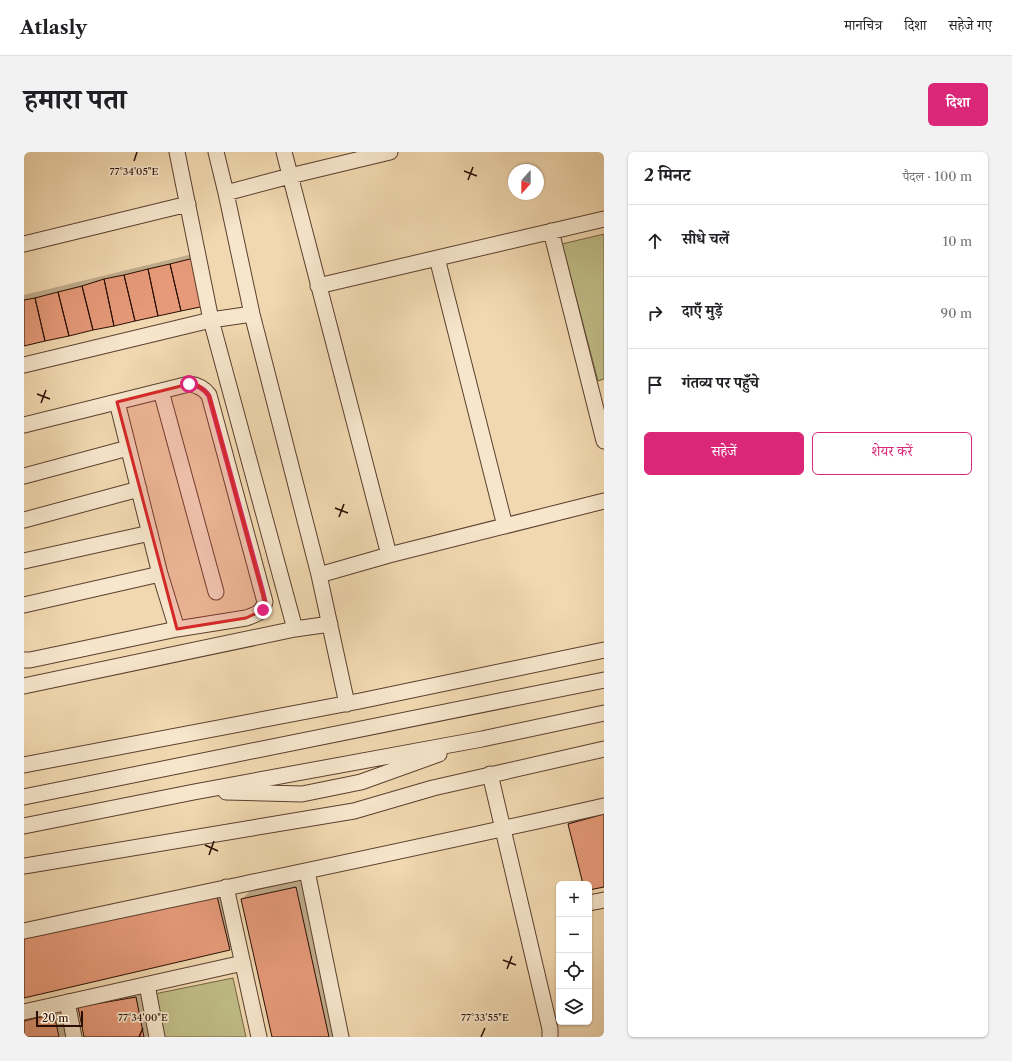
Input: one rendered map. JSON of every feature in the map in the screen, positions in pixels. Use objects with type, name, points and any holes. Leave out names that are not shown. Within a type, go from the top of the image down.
[{"type":"street","points":[[177,152],[211,320],[295,628]]},
{"type":"street","points":[[216,152],[252,314],[319,575],[347,704]]},
{"type":"street","points":[[284,152],[389,555]]},
{"type":"street","points":[[226,193],[390,152]]},
{"type":"street","points":[[24,244],[188,204]]},
{"type":"street","points":[[318,286],[604,219]]},
{"type":"street","points":[[551,231],[597,387],[604,441]]},
{"type":"street","points":[[437,258],[505,526]]},
{"type":"street","points":[[24,365],[211,320],[252,314]]},
{"type":"street","points":[[24,425],[189,384],[198,385],[205,390],[209,396],[265,602],[263,610],[246,618],[177,629],[24,660]]},
{"type":"street","points":[[161,391],[216,592]]},
{"type":"street","points":[[117,402],[160,574],[177,629]]},
{"type":"street","points":[[24,476],[128,448]]},
{"type":"street","points":[[24,520],[139,489]]},
{"type":"street","points":[[319,575],[389,555],[604,501]]},
{"type":"street","points":[[24,561],[150,532]]},
{"type":"street","points":[[24,605],[160,574]]},
{"type":"street","points":[[24,686],[295,628],[330,624]]},
{"type":"street","points":[[24,765],[347,704],[604,650]]},
{"type":"street","points":[[24,797],[604,680]]},
{"type":"street","points":[[24,826],[194,792],[482,739],[604,713]]},
{"type":"street","points":[[194,792],[302,794],[361,782],[482,739]]},
{"type":"street","points":[[24,866],[354,811],[433,788],[604,749]]},
{"type":"street","points":[[490,774],[550,1029],[550,1037]]},
{"type":"street","points":[[24,931],[503,829],[604,806]]},
{"type":"street","points":[[307,871],[341,1037]]},
{"type":"street","points":[[226,887],[259,1037]]},
{"type":"street","points":[[592,902],[604,900]]},
{"type":"street","points":[[24,1012],[243,964]]},
{"type":"street","points":[[147,985],[157,1037]]},
{"type":"street","points":[[67,1002],[74,1037]]},
{"type":"highlighted area","points":[[189,384],[198,385],[209,395],[265,602],[263,610],[246,618],[177,629],[117,402]]},
{"type":"shaded area","points":[[604,234],[604,379],[598,381],[562,244]]},
{"type":"shaded area","points":[[233,978],[246,1037],[164,1037],[154,994]]},
{"type":"building","points":[[194,258],[205,306],[181,311],[170,264]]},
{"type":"building","points":[[170,264],[181,311],[158,316],[148,269]]},
{"type":"building","points":[[148,269],[158,316],[135,321],[124,275]]},
{"type":"building","points":[[124,275],[135,321],[114,326],[104,279]]},
{"type":"building","points":[[104,279],[114,326],[93,330],[82,286]]},
{"type":"building","points":[[82,286],[93,330],[69,336],[58,292]]},
{"type":"building","points":[[58,292],[69,336],[45,341],[35,298]]},
{"type":"building","points":[[35,298],[45,341],[24,346],[24,300]]},
{"type":"building","points":[[604,814],[604,887],[592,889],[592,881],[582,881],[568,824]]},
{"type":"building","points":[[296,887],[329,1037],[272,1037],[241,899]]},
{"type":"building","points":[[216,892],[230,950],[24,998],[24,937]]},
{"type":"building","points":[[136,997],[144,1037],[84,1037],[78,1007]]},
{"type":"building","points":[[54,1014],[59,1037],[24,1037],[24,1021]]},
{"type":"route","points":[[189,384],[198,385],[205,390],[209,396],[263,593],[265,602],[263,610]]}]
